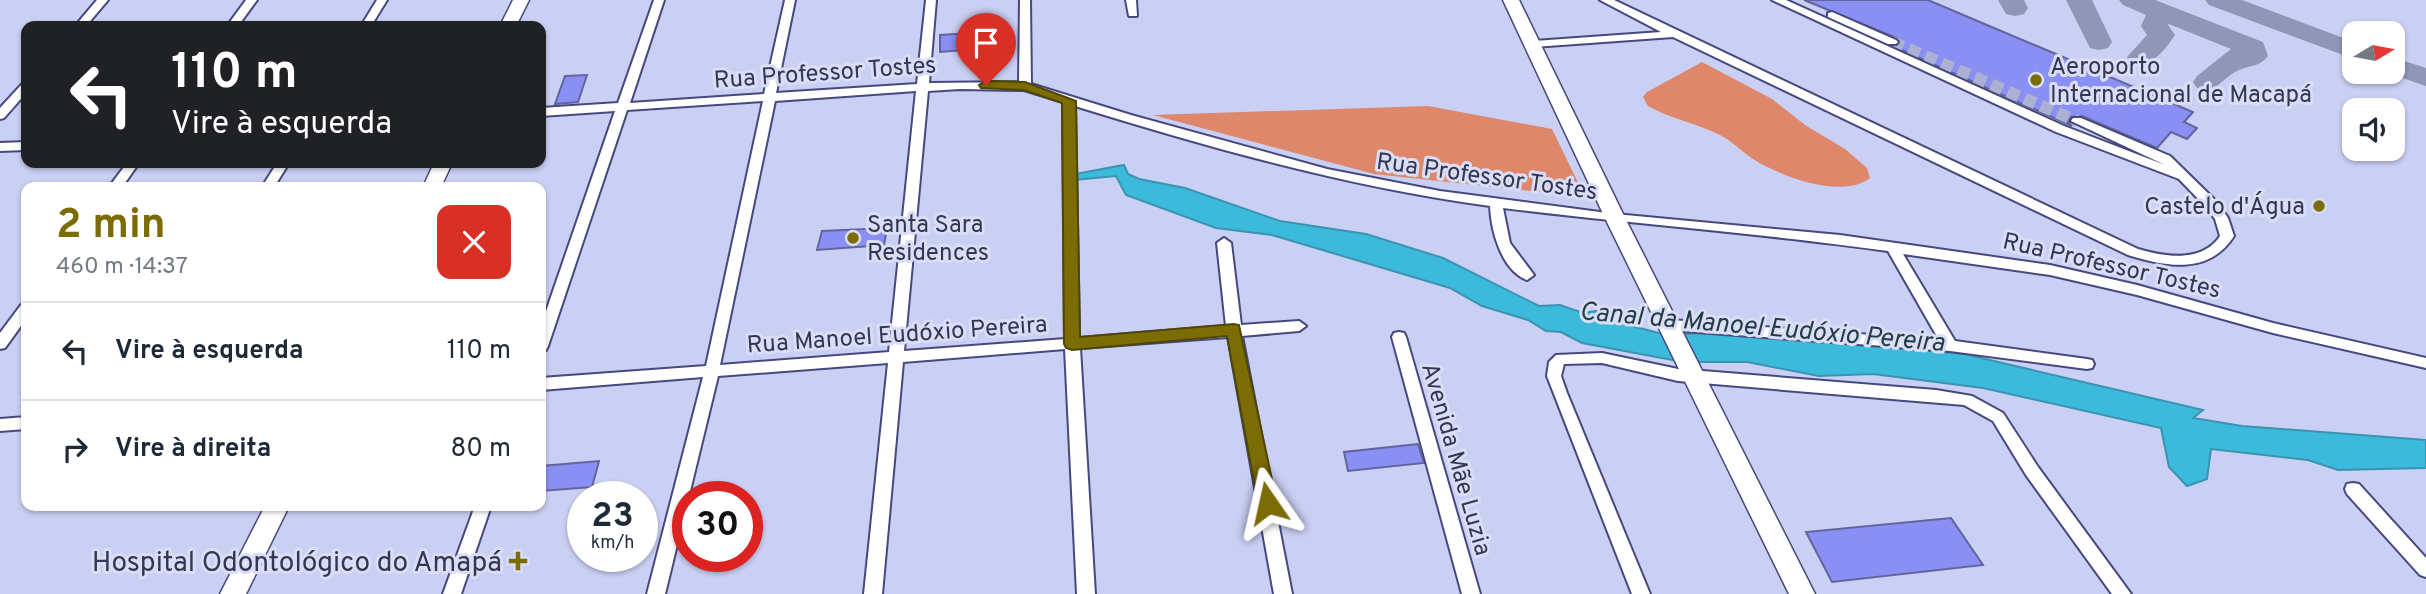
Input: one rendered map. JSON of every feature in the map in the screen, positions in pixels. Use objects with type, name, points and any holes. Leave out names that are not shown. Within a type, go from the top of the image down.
[{"type":"street","points":[[84,21],[103,0]]},
{"type":"street","points":[[236,21],[252,0]]},
{"type":"street","points":[[369,21],[382,0]]},
{"type":"street","points":[[510,21],[521,0]]},
{"type":"street","points":[[546,332],[659,0]]},
{"type":"street","points":[[656,594],[712,370],[790,0]]},
{"type":"street","points":[[873,594],[895,356],[925,89],[931,0]]},
{"type":"street","points":[[1025,0],[1025,86]]},
{"type":"street","points":[[1132,0],[1133,14]]},
{"type":"street","points":[[1511,0],[1615,218],[1802,594]]},
{"type":"street","points":[[1605,0],[1798,94],[1823,114],[1855,132],[1924,164],[1964,174],[2133,252],[2166,261],[2205,255],[2223,245],[2227,236],[2221,218],[2212,205],[2179,175],[2166,159],[2077,121]]},
{"type":"street","points":[[1777,0],[2060,129],[2179,175]]},
{"type":"street","points":[[1800,0],[1892,42]]},
{"type":"street","points":[[1534,44],[1675,34]]},
{"type":"street","name":"Rua Professor Tostes","points":[[546,113],[986,85],[1025,86],[1069,101],[1325,173],[1496,204],[1978,258],[2090,278],[2273,328],[2426,363]]},
{"type":"street","points":[[0,115],[21,92]]},
{"type":"street","points":[[1069,101],[1072,344],[1086,594]]},
{"type":"street","points":[[0,147],[21,146]]},
{"type":"street","points":[[1496,204],[1499,239],[1527,275]]},
{"type":"street","points":[[1224,243],[1234,330],[1283,594]]},
{"type":"street","points":[[1892,247],[1950,346]]},
{"type":"street","points":[[0,344],[21,316]]},
{"type":"street","name":"Rua Manoel Eudóxio Pereira","points":[[546,384],[1299,326]]},
{"type":"street","points":[[1672,328],[1950,346],[2087,364]]},
{"type":"street","name":"Avenida Mãe Luzia","points":[[1399,337],[1471,594]]},
{"type":"street","points":[[1640,594],[1554,376],[1556,362],[1561,359],[1602,358],[1693,371],[1967,400],[1998,417],[2032,471],[2122,594]]},
{"type":"street","points":[[0,425],[21,423]]},
{"type":"street","points":[[2353,489],[2426,570]]},
{"type":"street","points":[[233,594],[274,511]]},
{"type":"street","points":[[452,594],[481,511]]},
{"type":"shaded area","points":[[1702,62],[1772,99],[1805,125],[1845,149],[1867,168],[1870,178],[1844,187],[1795,178],[1765,166],[1718,134],[1648,106],[1643,97],[1647,92]]},
{"type":"shaded area","points":[[1428,106],[1552,129],[1585,197],[1374,174],[1153,115]]},
{"type":"water","points":[[1124,165],[1128,174],[1139,179],[1185,188],[1280,221],[1366,234],[1443,258],[1539,306],[1560,305],[1583,313],[1596,311],[1618,317],[1632,326],[1666,335],[1726,332],[1964,354],[2203,410],[2193,418],[2242,426],[2426,440],[2426,468],[2338,470],[2308,460],[2211,449],[2207,479],[2187,486],[2169,467],[2161,428],[1983,388],[1873,374],[1819,376],[1747,362],[1683,362],[1582,343],[1561,332],[1546,331],[1528,320],[1482,306],[1450,288],[1272,235],[1216,228],[1126,195],[1116,176],[1075,180],[1075,174]]},
{"type":"building","name":"Aeroporto Internacional de Macapá","points":[[1804,0],[1928,0],[2193,112],[2184,122],[2197,128],[2187,139],[2171,132],[2157,148],[2082,116],[2071,117],[2068,122],[2072,126],[1895,47],[1901,42],[1897,38]]},
{"type":"building","points":[[988,32],[990,48],[940,52],[940,35]]},
{"type":"building","points":[[587,75],[578,102],[555,104],[565,76]]},
{"type":"building","name":"Santa Sara Residences","points":[[887,228],[884,245],[817,250],[822,231]]},
{"type":"building","points":[[1418,444],[1424,463],[1348,471],[1344,452]]},
{"type":"building","points":[[599,461],[594,481],[567,481],[567,489],[546,491],[546,466]]},
{"type":"building","points":[[1951,518],[1983,565],[1832,582],[1806,532]]},
{"type":"taxiway","points":[[2011,0],[2015,8]]},
{"type":"taxiway","points":[[2079,0],[2099,42]]},
{"type":"taxiway","points":[[2132,0],[2170,15]]},
{"type":"taxiway","points":[[2218,0],[2342,46]]},
{"type":"taxiway","points":[[2141,57],[2162,35],[2154,26],[2156,20],[2170,15]]},
{"type":"taxiway","points":[[2170,15],[2253,48],[2254,56],[2245,61],[2233,60]]},
{"type":"taxiway","points":[[2233,60],[2248,48]]},
{"type":"taxiway","points":[[2207,82],[2233,60]]},
{"type":"taxiway","points":[[2405,70],[2426,78]]},
{"type":"tunnel","points":[[1892,42],[2077,121]]},
{"type":"place","name":"Aeroporto Internacional de Macapá","points":[[2036,80]]},
{"type":"place","name":"Castelo d'Água","points":[[2319,206]]},
{"type":"place","name":"Santa Sara Residences","points":[[853,238]]},
{"type":"place","name":"Hospital Odontológico do Amapá","points":[[518,561]]},
{"type":"route","points":[[986,85],[1025,86],[1069,101],[1072,344],[1234,330],[1268,503]]},
{"type":"water label","name":"Canal da Manoel Eudóxio Pereira","points":[[1762,326]]}]
